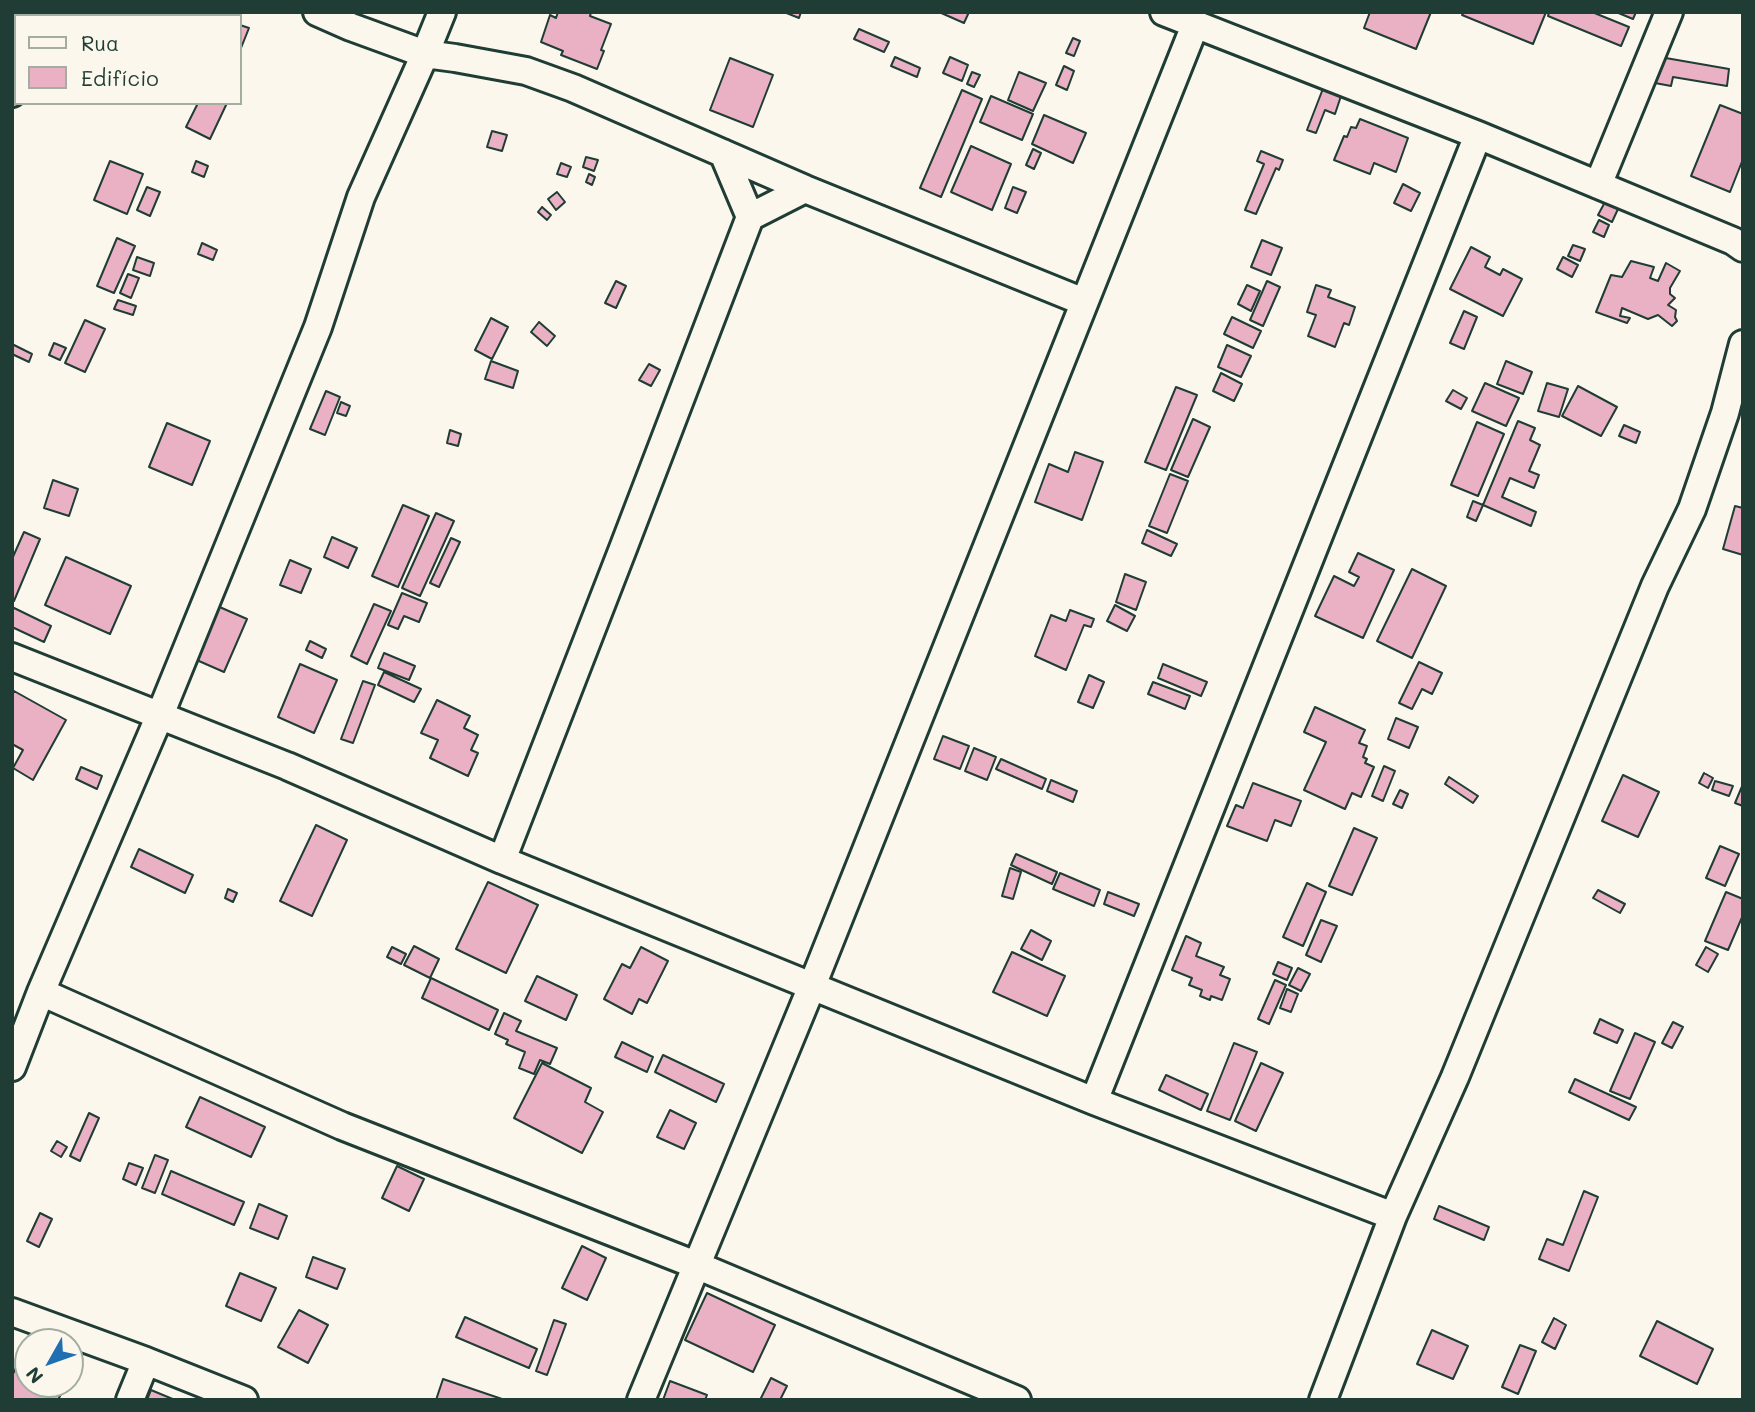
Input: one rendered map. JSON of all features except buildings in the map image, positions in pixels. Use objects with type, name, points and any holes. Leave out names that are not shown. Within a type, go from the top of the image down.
[{"type":"street","points":[[317,12],[425,54],[526,71],[594,96],[805,189],[1084,302]]},
{"type":"street","points":[[12,1067],[41,992],[160,715],[318,327],[361,197],[442,12]]},
{"type":"street","points":[[1164,12],[1478,135],[1733,241],[1743,248]]},
{"type":"street","points":[[1598,185],[1669,12]]},
{"type":"street","points":[[641,1400],[812,986],[1195,25]]},
{"type":"street","points":[[1094,1101],[1478,135]]},
{"type":"street","points":[[723,153],[750,217]]},
{"type":"street","points":[[502,860],[750,217],[805,189]]},
{"type":"street","points":[[1323,1400],[1393,1216],[1455,1077],[1655,586],[1734,414],[1743,344]]},
{"type":"street","points":[[12,657],[287,766],[502,860],[1094,1101],[1393,1216]]},
{"type":"street","points":[[41,992],[342,1126],[696,1265],[1017,1400]]},
{"type":"street","points":[[12,1312],[243,1400]]},
{"type":"street","points":[[130,1400],[146,1361]]}]
